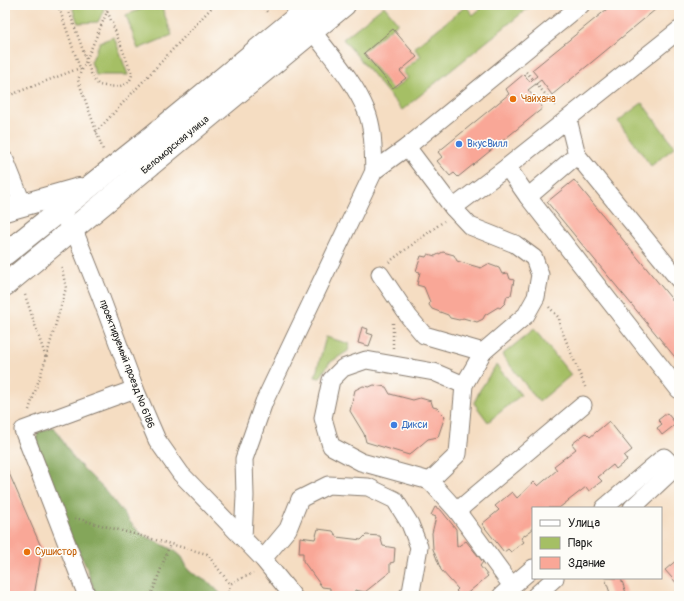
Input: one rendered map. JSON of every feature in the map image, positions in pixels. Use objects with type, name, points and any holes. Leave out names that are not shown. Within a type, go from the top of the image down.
[{"type":"main road","name":"Беломорская улица","points":[[5,254],[312,5]]},
{"type":"main road","name":"Беломорская улица","points":[[5,285],[74,230],[344,5]]},
{"type":"main road","points":[[14,208],[76,190],[95,182]]},
{"type":"street","points":[[374,171],[407,148],[581,5]]},
{"type":"street","points":[[456,211],[507,167],[679,30]]},
{"type":"street","points":[[243,538],[244,459],[264,402],[374,171],[371,130],[366,110],[353,85],[312,32]]},
{"type":"street","points":[[568,119],[577,155],[679,280]]},
{"type":"street","points":[[407,148],[456,211],[470,226],[515,244],[534,258],[540,275],[536,297],[526,315],[483,352],[464,385],[458,454],[430,481]]},
{"type":"street","points":[[528,198],[577,155]]},
{"type":"street","points":[[5,160],[14,208]]},
{"type":"street","points":[[507,167],[528,198],[679,390]]},
{"type":"street","name":"проектируемый проезд № 6186","points":[[58,211],[74,230],[135,389],[157,440],[181,474],[266,563],[293,596]]},
{"type":"street","points":[[380,274],[408,317],[424,335],[483,352]]},
{"type":"street","points":[[464,385],[434,372],[366,360],[343,368],[331,380],[323,418],[331,446],[361,462],[430,481],[457,510],[506,591],[532,569]]},
{"type":"street","points":[[87,596],[23,430],[135,389]]},
{"type":"street","points":[[457,510],[583,405]]},
{"type":"street","points":[[605,507],[664,457],[677,466],[633,507]]},
{"type":"street","points":[[266,563],[288,529],[300,499],[328,485],[368,487],[395,500],[410,524],[419,548],[411,592],[407,596]]},
{"type":"street","points":[[535,596],[554,579]]},
{"type":"path","points":[[70,5],[69,11],[93,79],[99,86],[122,86],[128,82],[132,74],[106,5]]},
{"type":"path","points":[[103,150],[78,80],[81,69],[110,5]]},
{"type":"path","points":[[96,132],[214,5]]},
{"type":"path","points":[[261,5],[269,14]]},
{"type":"path","points":[[59,6],[81,69]]},
{"type":"path","points":[[5,97],[81,69]]},
{"type":"path","points":[[536,84],[568,119]]},
{"type":"path","points":[[380,274],[390,261],[456,211]]},
{"type":"path","points":[[23,430],[66,288],[61,264]]},
{"type":"path","points":[[25,295],[46,358]]},
{"type":"path","points":[[393,365],[393,310],[395,295]]},
{"type":"path","points":[[54,512],[207,554],[230,584],[228,596]]},
{"type":"path","points":[[151,596],[170,544]]},
{"type":"path","points":[[230,584],[266,563]]},
{"type":"green space","points":[[75,5],[102,5],[104,10],[98,22],[78,23],[73,10]]},
{"type":"green space","points":[[152,5],[161,5],[172,35],[138,49],[126,15]]},
{"type":"green space","points":[[485,5],[501,5],[504,9],[509,5],[532,5],[402,110],[343,39],[384,6],[398,23],[362,52],[393,90],[408,78],[403,71],[421,56],[414,48],[466,6],[473,15]]},
{"type":"green space","points":[[114,37],[128,75],[96,75],[91,62],[100,42]]},
{"type":"green space","points":[[642,103],[675,147],[651,166],[618,121]]},
{"type":"green space","points":[[534,329],[571,375],[539,402],[502,355]]},
{"type":"green space","points":[[326,337],[350,344],[348,351],[329,363],[320,378],[315,377]]},
{"type":"green space","points":[[496,365],[521,395],[488,422],[474,403],[480,390]]},
{"type":"green space","points":[[54,427],[74,459],[106,491],[134,527],[142,534],[175,551],[182,557],[189,571],[211,584],[223,596],[92,596],[94,590],[86,566],[62,520],[36,440],[38,432]]},
{"type":"building","points":[[612,5],[661,5],[552,95],[541,80],[528,90],[543,108],[458,177],[454,173],[450,176],[437,161],[442,157],[438,152],[509,94],[506,89],[524,74],[530,82],[537,76],[532,70]]},
{"type":"building","points":[[393,29],[417,57],[400,71],[406,78],[393,88],[364,53]]},
{"type":"building","points":[[574,180],[679,308],[679,362],[547,202]]},
{"type":"building","points":[[443,252],[454,255],[457,261],[481,268],[488,264],[499,268],[502,274],[508,273],[510,279],[514,280],[511,295],[507,296],[505,303],[500,308],[498,307],[477,322],[463,318],[459,320],[450,318],[448,315],[432,309],[429,305],[430,302],[424,287],[417,285],[420,272],[416,271],[421,256],[426,257],[428,254],[435,256]]},
{"type":"building","points":[[362,327],[368,329],[367,333],[373,335],[369,346],[358,343]]},
{"type":"building","points":[[374,385],[386,387],[390,394],[413,400],[420,398],[431,401],[433,407],[437,408],[445,416],[438,437],[428,439],[409,455],[366,442],[364,434],[350,411],[355,390],[363,386],[369,387]]},
{"type":"building","points":[[667,413],[676,424],[662,435],[657,428],[662,424],[658,420]]},
{"type":"building","points":[[609,421],[632,450],[624,456],[627,460],[616,469],[613,465],[598,477],[602,481],[589,491],[586,487],[560,507],[532,507],[532,530],[521,538],[524,542],[511,552],[508,549],[504,552],[482,524],[499,510],[495,506],[512,492],[517,498],[534,482],[538,486],[557,470],[554,466],[576,449],[572,444],[586,433],[590,437]]},
{"type":"building","points":[[5,464],[42,549],[34,596],[5,596]]},
{"type":"building","points":[[435,507],[441,510],[456,529],[457,547],[466,541],[483,562],[480,566],[488,576],[464,596],[461,596],[456,591],[458,589],[441,570],[433,549],[432,533],[436,517],[431,515]]},
{"type":"building","points":[[318,529],[333,531],[337,537],[361,540],[366,535],[380,536],[383,546],[395,548],[394,562],[390,563],[390,572],[365,592],[355,590],[354,596],[330,593],[330,588],[322,587],[303,561],[303,553],[299,553],[300,537],[315,539]]},
{"type":"building","points":[[679,558],[679,586],[665,570]]},
{"type":"building","points":[[605,579],[621,579],[626,593],[611,596]]},
{"type":"place","name":"Чайхана","points":[[513,99]]},
{"type":"place","name":"ВкусВилл","points":[[459,144]]},
{"type":"place","name":"Дикси","points":[[394,425]]},
{"type":"place","name":"Сушистор","points":[[27,552]]}]
